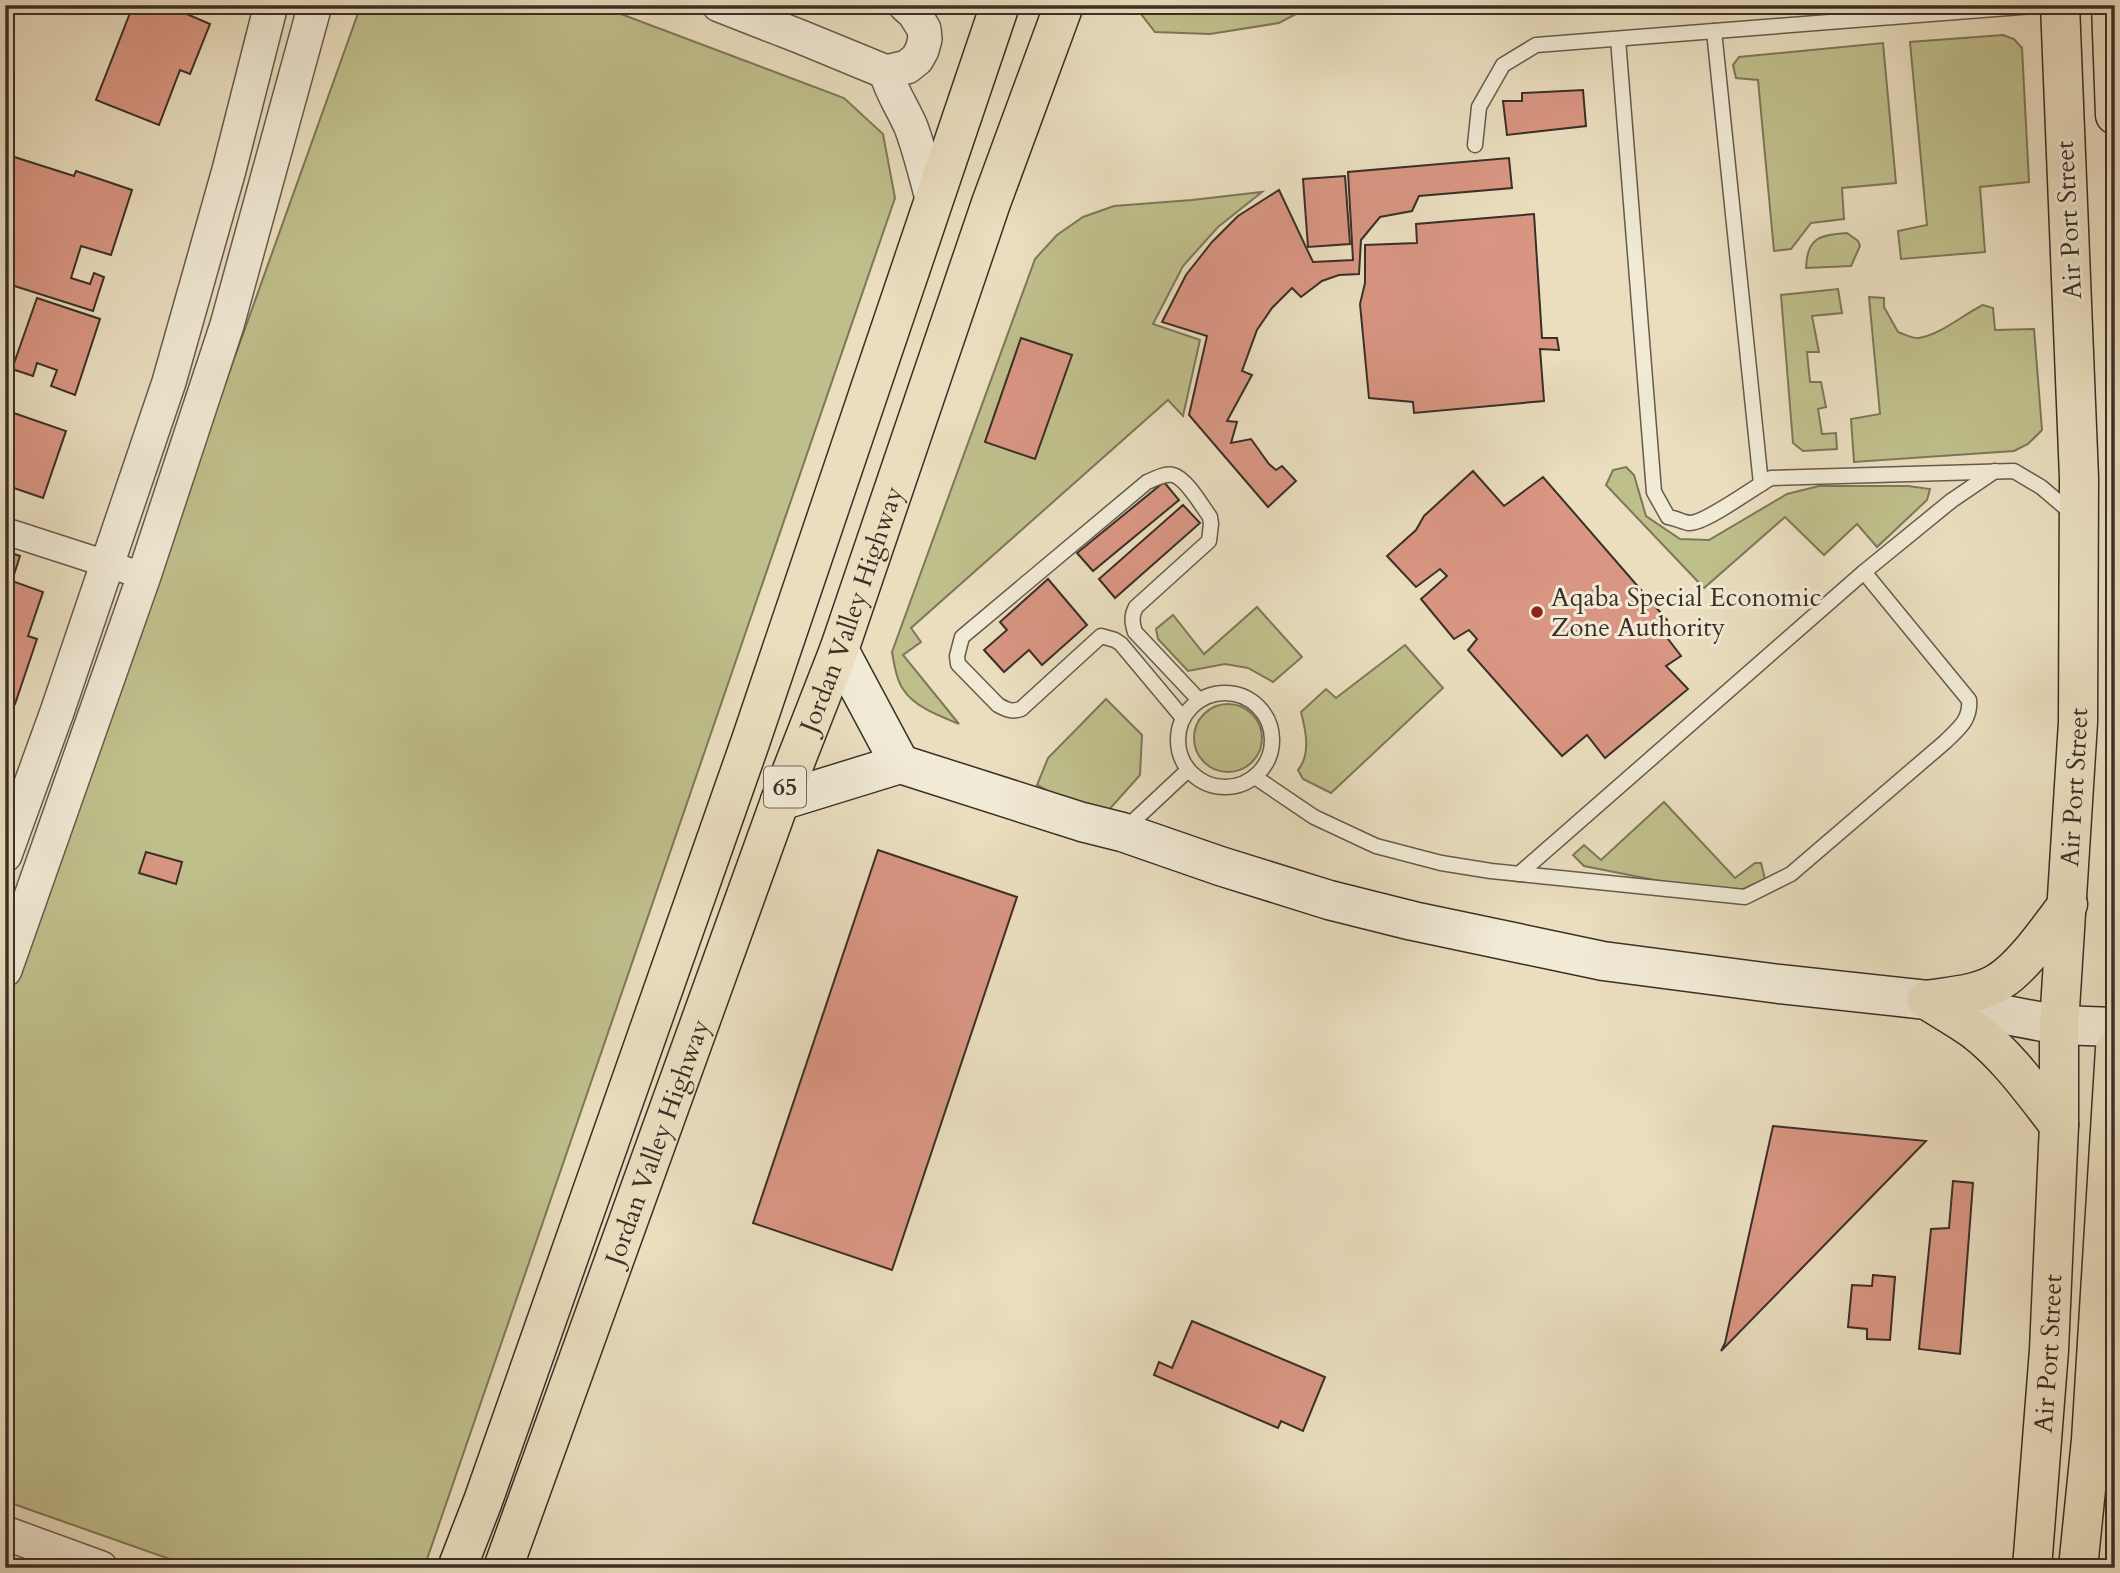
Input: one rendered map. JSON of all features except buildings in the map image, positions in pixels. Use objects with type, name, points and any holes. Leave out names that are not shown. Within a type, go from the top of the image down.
[{"type":"main road","name":"Jordan Valley Highway","points":[[457,1568],[755,729],[1000,5]]},
{"type":"main road","name":"Jordan Valley Highway","points":[[503,1568],[780,801],[839,650],[992,203],[1064,5]]},
{"type":"main road","name":"Air Port Street","points":[[2032,1568],[2049,1350],[2059,1125],[2059,1025],[2078,722],[2079,478],[2060,5]]},
{"type":"main road","points":[[2111,5],[2115,115]]},
{"type":"main road","points":[[981,58],[1038,77]]},
{"type":"main road","points":[[839,650],[900,764]]},
{"type":"main road","points":[[780,801],[900,764],[1082,822],[1122,832],[1329,900],[1412,921],[1603,961],[1927,1000],[2059,1025],[2115,1027]]},
{"type":"main road","points":[[1927,1000],[1971,993],[2000,981],[2029,954],[2068,904]]},
{"type":"main road","points":[[1927,1000],[1974,1030],[1998,1052],[2059,1125]]},
{"type":"main road","name":"Air Port Street","points":[[2078,1568],[2091,1440],[2115,1049]]},
{"type":"main road","points":[[483,1501],[522,1514]]},
{"type":"street","points":[[5,855],[57,712],[169,382],[197,288],[271,5]]},
{"type":"street","points":[[5,970],[144,576],[227,325],[314,5]]},
{"type":"street","points":[[719,5],[886,72],[907,67],[917,60],[922,50],[924,29],[905,5]]},
{"type":"street","points":[[886,72],[891,90],[917,144],[933,202]]},
{"type":"street","points":[[5,531],[144,576]]},
{"type":"street","points":[[5,1533],[101,1568]]},
{"type":"lane","points":[[1475,145],[1479,107],[1503,65],[1536,45],[2046,5]]},
{"type":"lane","points":[[1714,31],[1761,484]]},
{"type":"lane","points":[[1618,39],[1654,492],[1668,516],[1692,523],[1717,513],[1771,478],[2014,471],[2040,487],[2078,519]]},
{"type":"lane","points":[[1519,874],[1864,572],[1951,501],[1995,471]]},
{"type":"lane","points":[[1183,718],[1121,644],[1101,636],[1021,709],[1014,712],[998,705],[958,664],[957,656],[962,638],[1147,482],[1171,474],[1181,478],[1210,517],[1209,541],[1136,607],[1132,614],[1132,623],[1135,632],[1199,700]]},
{"type":"lane","points":[[1255,777],[1314,817],[1376,846],[1441,863],[1519,874],[1745,897],[1791,874],[1966,721],[1969,700],[1864,572]]},
{"type":"lane","points":[[1229,692],[1244,696],[1257,705],[1267,717],[1272,732],[1272,747],[1267,762],[1255,777],[1230,787],[1214,786],[1200,780],[1188,770],[1180,756],[1177,740],[1183,718],[1199,700],[1213,694],[1229,692]]},
{"type":"lane","points":[[1122,832],[1188,770]]},
{"type":"green space","points":[[361,5],[597,5],[844,98],[883,134],[895,198],[424,1568],[195,1568],[5,1501],[5,998]]},
{"type":"green space","points":[[1134,5],[1313,5],[1279,23],[1210,34],[1155,32]]},
{"type":"green space","points":[[2003,35],[2014,39],[2022,48],[2029,182],[1980,187],[1985,252],[1901,259],[1898,231],[1927,225],[1910,42]]},
{"type":"green space","points":[[1883,43],[1896,183],[1842,188],[1844,219],[1811,223],[1791,249],[1774,251],[1758,80],[1736,78],[1733,65],[1739,57]]},
{"type":"green space","points":[[1262,192],[1218,227],[1183,266],[1153,324],[1200,340],[1183,416],[1168,400],[911,628],[921,642],[903,655],[959,724],[921,706],[901,685],[892,652],[1035,259],[1057,235],[1083,217],[1114,206]]},
{"type":"green space","points":[[1847,233],[1858,241],[1860,246],[1851,266],[1806,268],[1809,250],[1816,240]]},
{"type":"green space","points":[[1838,289],[1842,313],[1812,316],[1819,352],[1807,352],[1810,382],[1821,382],[1826,407],[1818,409],[1822,434],[1836,433],[1837,449],[1803,451],[1793,443],[1781,295]]},
{"type":"green space","points":[[1869,297],[1884,298],[1884,307],[1898,332],[1914,338],[1935,333],[1983,305],[1993,308],[1995,330],[2034,329],[2042,430],[2028,444],[2014,451],[1854,462],[1851,419],[1880,414]]},
{"type":"green space","points":[[1626,467],[1634,475],[1646,516],[1680,539],[1709,540],[1787,494],[1819,486],[1908,486],[1930,489],[1927,500],[1877,547],[1857,524],[1824,555],[1785,517],[1704,588],[1606,485],[1613,470]]},
{"type":"green space","points":[[1257,607],[1302,657],[1273,682],[1248,668],[1225,664],[1188,671],[1158,639],[1156,629],[1173,615],[1204,654]]},
{"type":"green space","points":[[1405,645],[1443,688],[1331,793],[1303,779],[1298,770],[1306,750],[1301,712],[1326,689],[1336,698]]},
{"type":"green space","points":[[1106,699],[1142,735],[1140,775],[1107,812],[1077,807],[1037,785],[1048,758]]},
{"type":"green space","points":[[1228,704],[1241,707],[1252,714],[1259,725],[1262,738],[1259,751],[1252,762],[1241,769],[1228,772],[1215,769],[1204,762],[1197,751],[1194,738],[1197,725],[1204,714],[1215,707]]},
{"type":"green space","points":[[1664,802],[1735,878],[1755,863],[1761,863],[1765,879],[1743,889],[1720,893],[1584,866],[1573,855],[1584,845],[1601,860]]},
{"type":"place","name":"Aqaba Special Economic Zone Authority","points":[[1537,612]]}]
